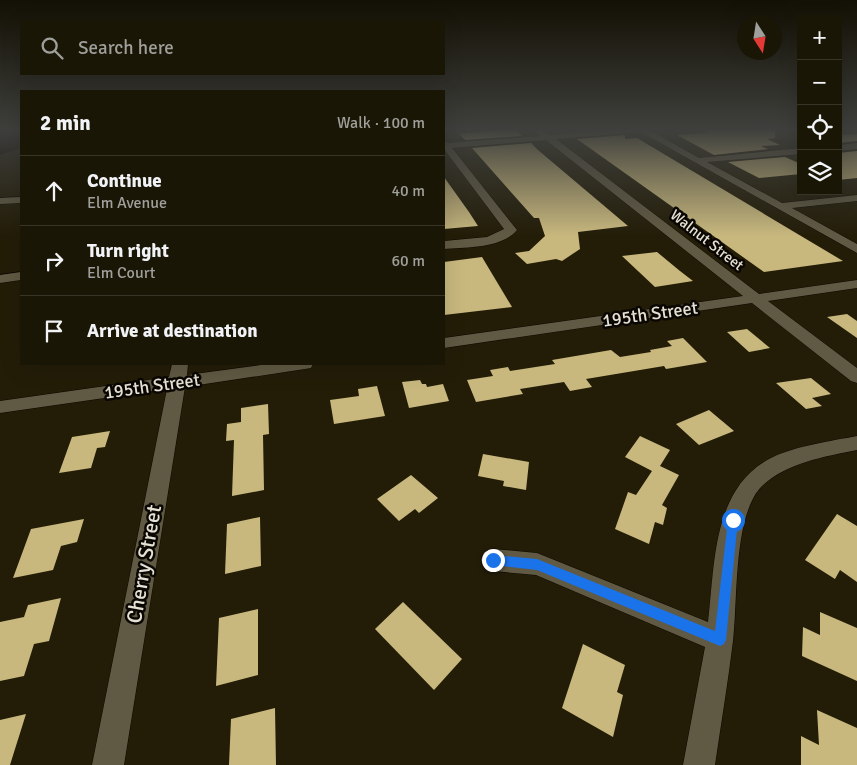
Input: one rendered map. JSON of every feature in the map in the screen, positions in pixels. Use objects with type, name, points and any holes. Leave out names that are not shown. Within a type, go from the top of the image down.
[{"type":"street","points":[[445,244],[494,239],[511,230],[460,165]]},
{"type":"street","name":"Walnut Street","points":[[583,165],[857,377]]},
{"type":"street","points":[[708,165],[857,248]]},
{"type":"street","points":[[782,206],[857,198]]},
{"type":"street","points":[[0,201],[20,200]]},
{"type":"street","points":[[0,279],[20,276]]},
{"type":"street","name":"195th Street","points":[[445,343],[857,284]]},
{"type":"street","name":"195th Street","points":[[0,407],[178,374],[292,365]]},
{"type":"street","name":"Cherry Street","points":[[108,765],[178,374]]},
{"type":"street","points":[[699,765],[720,640],[730,535],[733,520],[744,495],[754,481],[779,463],[813,452],[857,443]]},
{"type":"street","points":[[493,560],[537,564],[720,640]]},
{"type":"building","points":[[487,165],[555,165],[628,226],[578,232],[580,249],[562,261],[556,259],[527,264],[515,253],[529,251],[545,236],[539,218],[534,218]]},
{"type":"building","points":[[613,165],[682,165],[843,261],[764,272]]},
{"type":"building","points":[[733,165],[797,165],[797,174],[759,178]]},
{"type":"building","points":[[842,165],[857,165],[857,178],[842,180]]},
{"type":"building","points":[[445,178],[469,212],[478,226],[445,229]]},
{"type":"building","points":[[657,252],[693,281],[655,287],[622,256]]},
{"type":"building","points":[[482,257],[512,307],[445,315],[445,262]]},
{"type":"building","points":[[847,314],[857,321],[857,338],[827,317]]},
{"type":"building","points":[[747,329],[770,348],[749,352],[727,332]]},
{"type":"building","points":[[683,338],[707,362],[666,369],[664,366],[586,379],[592,387],[570,391],[564,382],[520,389],[523,394],[476,402],[467,380],[493,376],[490,370],[508,367],[510,371],[555,364],[552,360],[611,350],[620,357],[651,352],[650,350],[672,346],[667,341]]},
{"type":"building","points":[[811,378],[831,394],[812,398],[822,406],[806,409],[776,383]]},
{"type":"building","points":[[420,380],[427,387],[443,384],[449,401],[409,408],[402,382]]},
{"type":"building","points":[[377,386],[385,416],[334,424],[330,400],[359,396],[358,389]]},
{"type":"building","points":[[268,404],[269,434],[263,435],[264,490],[232,496],[234,440],[226,441],[227,424],[241,422],[241,408]]},
{"type":"building","points":[[709,410],[734,431],[699,445],[676,424]]},
{"type":"building","points":[[110,431],[105,447],[97,448],[91,468],[59,473],[72,437]]},
{"type":"building","points":[[640,436],[670,450],[660,466],[679,475],[662,505],[667,508],[663,525],[655,522],[649,544],[615,529],[628,492],[636,495],[652,471],[625,457]]},
{"type":"building","points":[[483,454],[529,462],[526,490],[503,486],[504,481],[478,476]]},
{"type":"building","points":[[411,475],[438,498],[419,513],[415,509],[399,521],[377,499]]},
{"type":"building","points":[[837,514],[857,526],[857,582],[840,570],[835,579],[805,560]]},
{"type":"building","points":[[260,517],[261,566],[225,574],[227,524]]},
{"type":"building","points":[[84,519],[77,542],[61,546],[53,570],[13,578],[31,529]]},
{"type":"building","points":[[61,598],[49,641],[34,644],[24,676],[0,681],[0,622],[24,617],[28,605]]},
{"type":"building","points":[[403,602],[462,659],[434,690],[375,629]]},
{"type":"building","points":[[258,609],[258,675],[216,686],[219,618]]},
{"type":"building","points":[[820,612],[857,628],[857,681],[802,656],[803,627],[820,635]]},
{"type":"building","points":[[583,644],[625,665],[617,692],[623,695],[613,737],[562,708]]},
{"type":"building","points":[[275,708],[276,765],[229,765],[231,719]]},
{"type":"building","points":[[817,710],[857,728],[857,765],[801,765],[801,736],[819,745]]},
{"type":"building","points":[[26,714],[10,765],[0,765],[0,720]]},
{"type":"route","points":[[493,560],[537,564],[720,640],[733,520]]}]
